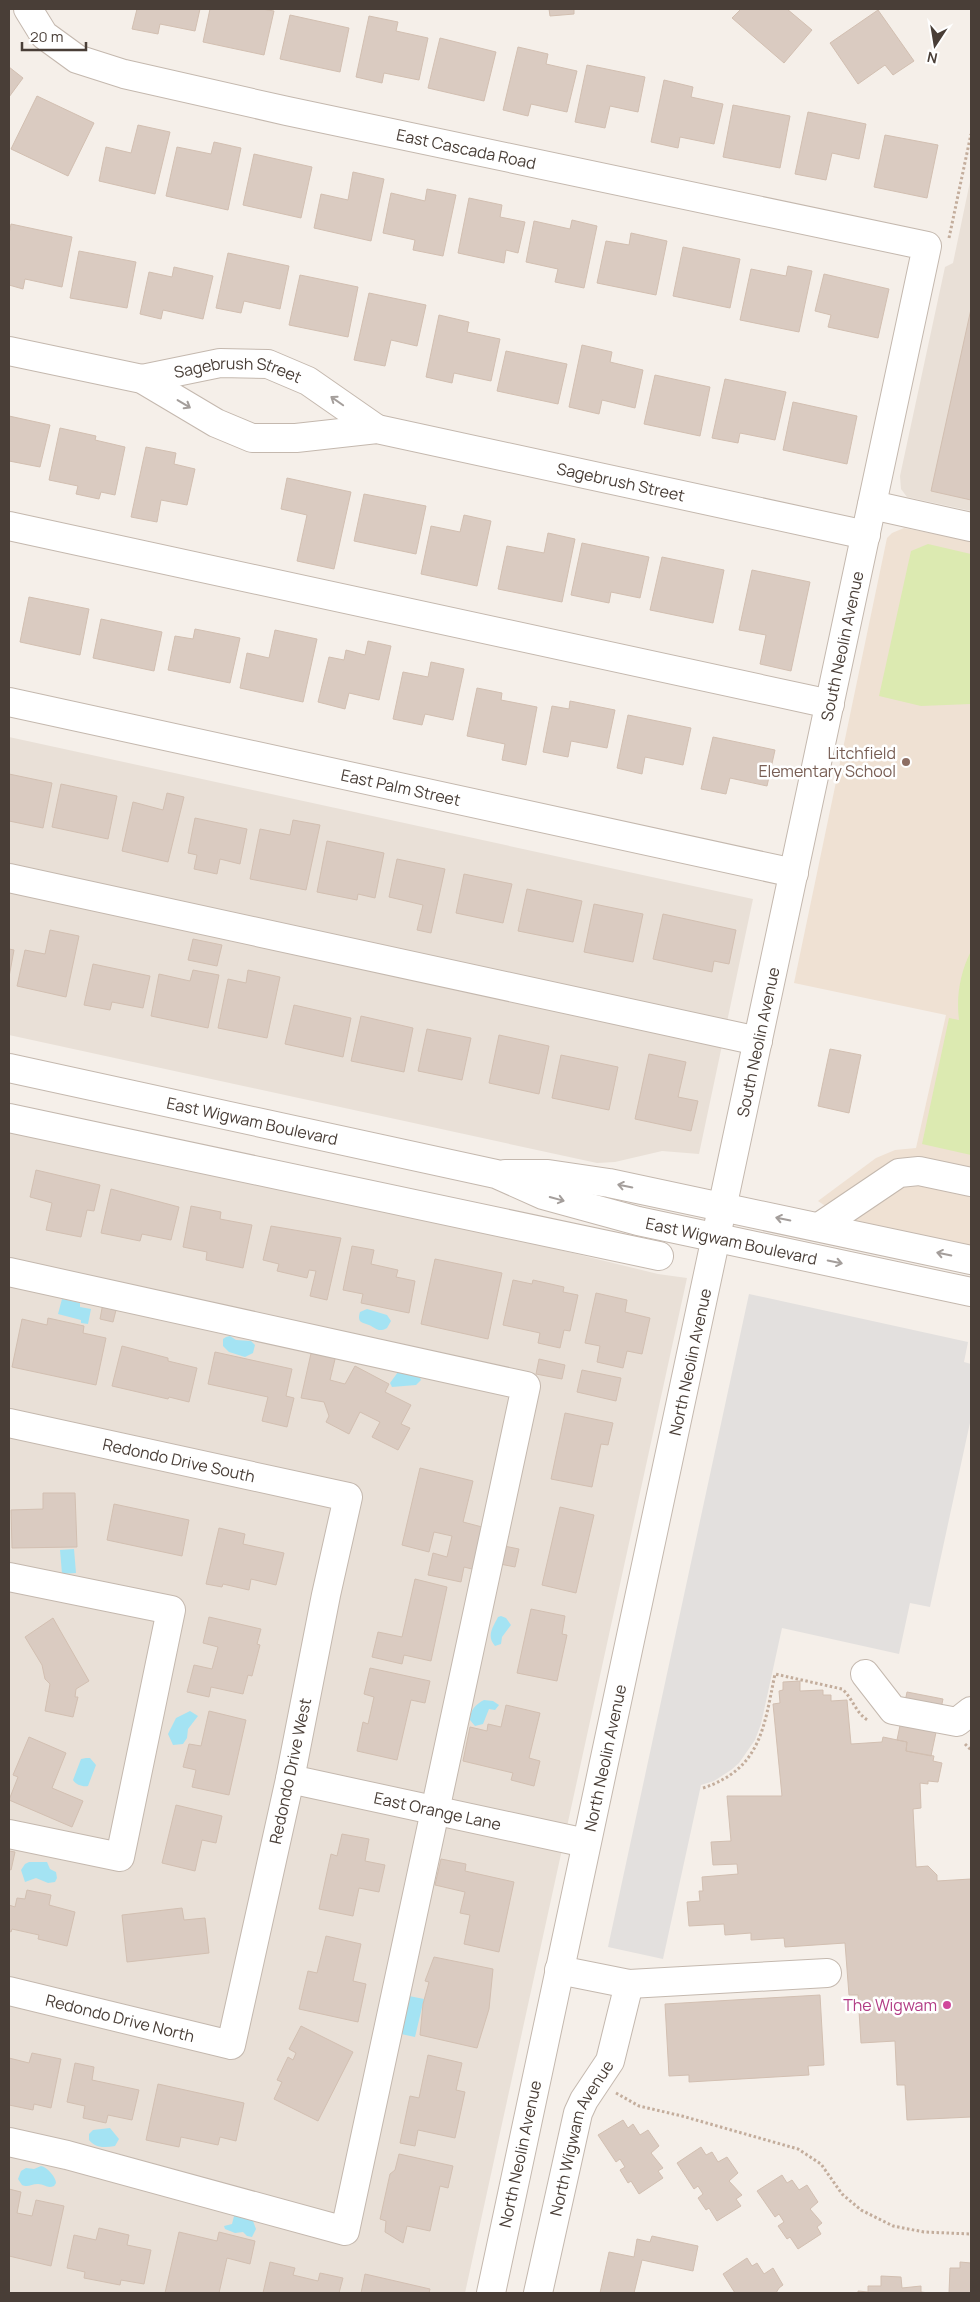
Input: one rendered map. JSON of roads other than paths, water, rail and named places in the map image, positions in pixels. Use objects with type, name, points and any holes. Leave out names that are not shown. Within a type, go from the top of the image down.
[{"type":"street","name":"East Cascada Road","points":[[28,9],[44,35],[77,58],[124,74],[297,113],[927,246]]},
{"type":"street","name":"South Neolin Avenue","points":[[719,1222],[927,246]]},
{"type":"street","name":"Sagebrush Street","points":[[9,351],[142,379],[216,424],[252,438],[296,438],[377,429],[866,535]]},
{"type":"street","name":"Sagebrush Street","points":[[142,379],[220,363],[268,364],[308,381],[377,429]]},
{"type":"street","points":[[872,505],[971,527]]},
{"type":"street","points":[[9,526],[830,704]]},
{"type":"street","name":"East Palm Street","points":[[9,702],[794,873]]},
{"type":"street","points":[[9,878],[758,1041]]},
{"type":"street","name":"East Wigwam Boulevard","points":[[9,1068],[496,1174],[543,1195],[638,1220],[819,1227],[971,1260]]},
{"type":"street","points":[[9,1118],[659,1256]]},
{"type":"street","points":[[819,1227],[899,1173],[919,1171],[971,1182]]},
{"type":"street","name":"East Wigwam Boulevard","points":[[719,1222],[971,1292]]},
{"type":"street","name":"North Neolin Avenue","points":[[490,2293],[719,1222]]},
{"type":"street","points":[[9,1272],[526,1386],[345,2231],[67,2155],[9,2142]]},
{"type":"street","name":"Redondo Drive South","points":[[9,1423],[348,1497]]},
{"type":"street","name":"Redondo Drive West","points":[[231,2045],[290,1779],[326,1595],[348,1497]]},
{"type":"street","points":[[9,1577],[170,1610],[120,1857],[9,1834]]},
{"type":"street","points":[[865,1674],[893,1710],[956,1722],[971,1711]]},
{"type":"street","name":"East Orange Lane","points":[[290,1779],[586,1843]]},
{"type":"street","points":[[560,1970],[629,1984],[827,1973]]},
{"type":"street","name":"North Wigwam Avenue","points":[[538,2293],[578,2113],[613,2054],[629,1984]]},
{"type":"street","name":"Redondo Drive North","points":[[9,1991],[231,2045]]},
{"type":"water","points":[[62,1299],[80,1303],[80,1307],[91,1309],[88,1324],[81,1323],[81,1320],[58,1314]]},
{"type":"water","points":[[367,1309],[387,1315],[391,1321],[387,1328],[379,1330],[360,1321],[360,1312]]},
{"type":"water","points":[[230,1336],[236,1340],[251,1341],[255,1345],[253,1353],[245,1357],[229,1352],[223,1346],[223,1339]]},
{"type":"water","points":[[398,1372],[419,1376],[421,1380],[416,1385],[392,1387],[390,1383]]},
{"type":"water","points":[[74,1549],[76,1573],[62,1574],[60,1550]]},
{"type":"water","points":[[498,1617],[506,1618],[511,1625],[502,1637],[501,1644],[495,1646],[491,1639],[491,1632]]},
{"type":"water","points":[[484,1700],[493,1701],[499,1705],[495,1710],[489,1709],[483,1724],[475,1726],[470,1720],[472,1710]]},
{"type":"water","points":[[190,1711],[198,1716],[188,1729],[187,1738],[183,1744],[173,1745],[168,1734],[176,1718]]},
{"type":"water","points":[[90,1758],[96,1765],[88,1786],[84,1786],[73,1780],[81,1759]]},
{"type":"water","points":[[29,1862],[47,1862],[50,1869],[56,1872],[57,1878],[55,1882],[48,1883],[36,1878],[25,1882],[21,1870]]},
{"type":"water","points":[[409,1996],[424,1999],[415,2037],[401,2034]]},
{"type":"water","points":[[110,2128],[119,2139],[115,2146],[100,2147],[94,2145],[89,2140],[89,2134],[93,2130]]},
{"type":"water","points":[[41,2166],[53,2175],[56,2181],[54,2186],[22,2185],[18,2179],[21,2171],[26,2168],[34,2169]]},
{"type":"water","points":[[236,2215],[253,2221],[256,2229],[252,2237],[247,2236],[243,2232],[235,2233],[225,2229],[224,2226],[232,2224]]},
{"type":"place","name":"Litchfield Elementary School","points":[[906,762]]},
{"type":"place","name":"The Wigwam","points":[[947,2005]]}]
